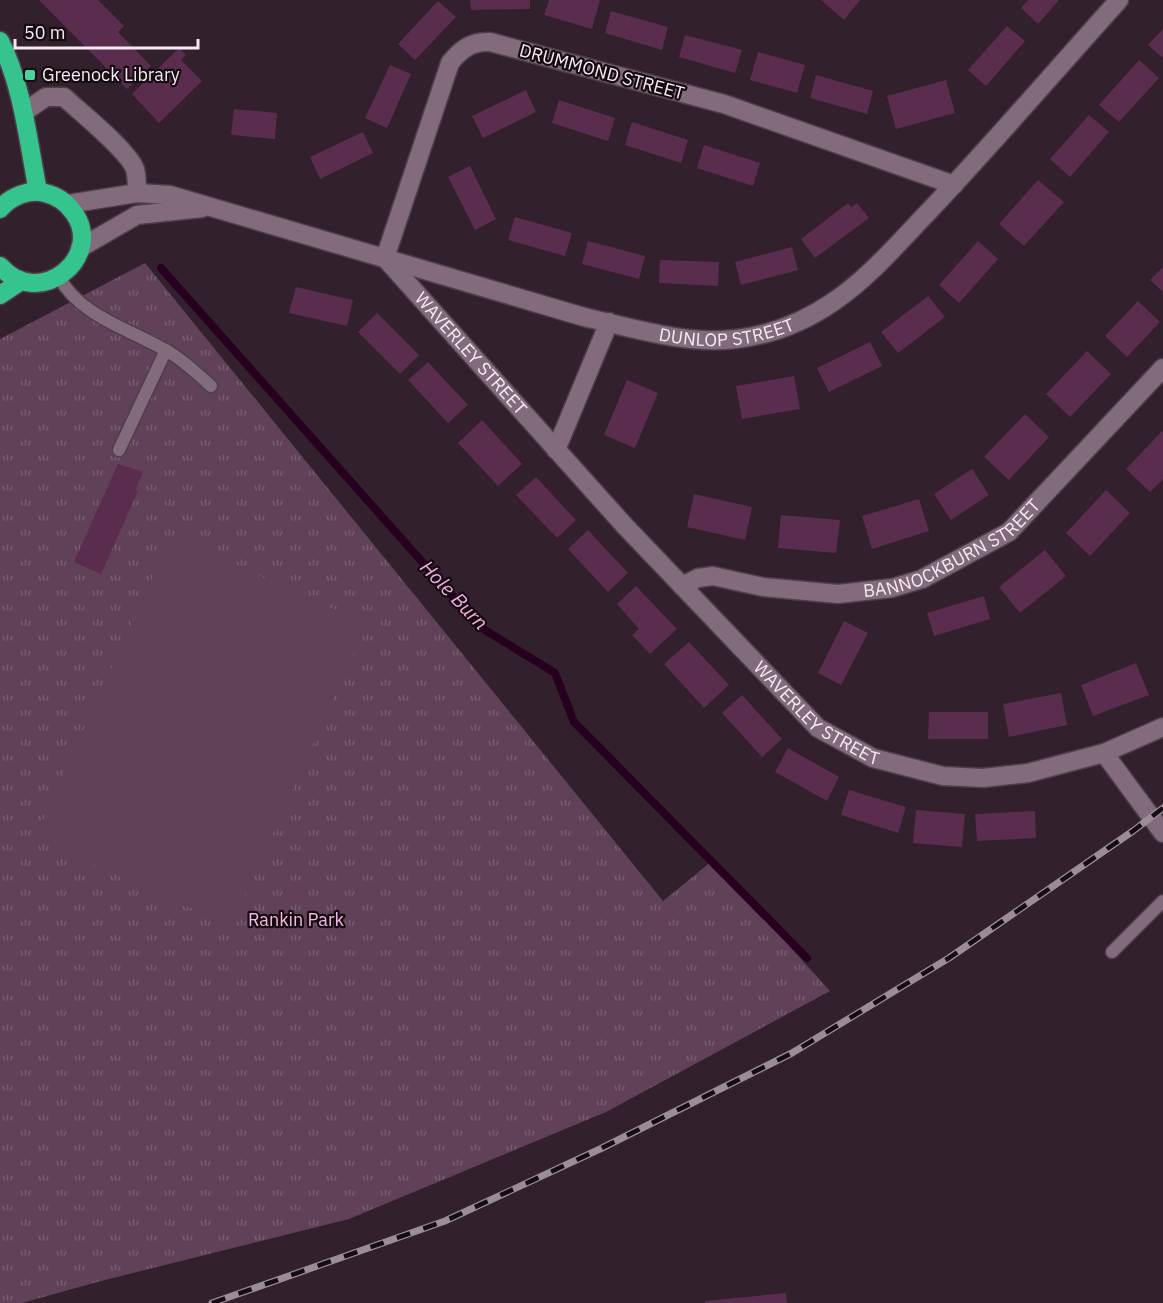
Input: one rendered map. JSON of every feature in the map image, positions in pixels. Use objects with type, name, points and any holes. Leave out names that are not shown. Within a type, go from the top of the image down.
[{"type":"highway","points":[[0,41],[24,112],[38,191]]},
{"type":"highway","points":[[0,266],[10,276],[21,281],[47,282],[59,277],[69,270],[76,260],[80,248],[81,232],[77,217],[68,204],[54,195],[38,191],[1,202]]},
{"type":"highway","points":[[0,296],[21,281]]},
{"type":"street","name":"DUNLOP STREET","points":[[68,204],[136,193],[170,195],[609,322],[650,332],[697,339],[736,339],[789,327],[833,302],[878,265],[954,185],[1119,0]]},
{"type":"street","name":"DRUMMOND STREET","points":[[385,258],[450,63],[461,51],[476,42],[490,42],[724,104],[954,185]]},
{"type":"street","points":[[24,112],[46,98],[64,97],[119,147],[134,166],[137,179],[136,193]]},
{"type":"street","name":"DUNLOP STREET","points":[[80,248],[137,215],[213,207]]},
{"type":"street","name":"WAVERLEY STREET","points":[[385,258],[624,525],[818,728],[873,758],[943,776],[983,778],[1028,773],[1104,753],[1163,727]]},
{"type":"street","points":[[556,450],[609,322]]},
{"type":"street","name":"BANNOCKBURN STREET","points":[[682,586],[698,578],[713,576],[763,587],[838,594],[891,588],[922,579],[1009,532],[1163,368]]},
{"type":"street","points":[[1104,753],[1163,832]]},
{"type":"lane","points":[[59,277],[80,305],[166,350],[211,386]]},
{"type":"lane","points":[[119,450],[166,350]]},
{"type":"lane","points":[[1112,952],[1163,901]]},
{"type":"green space","name":"Rankin Park","points":[[145,263],[663,901],[712,861],[830,991],[606,1112],[349,1219],[22,1303],[0,1303],[0,339]]},
{"type":"green space","points":[[171,536],[367,624],[231,926],[35,838]]},
{"type":"building","points":[[39,0],[98,0],[124,26],[118,32],[151,66],[127,89]]},
{"type":"building","points":[[470,0],[530,0],[530,9],[471,10]]},
{"type":"building","points":[[549,0],[600,0],[592,29],[544,15]]},
{"type":"building","points":[[821,0],[860,0],[844,20]]},
{"type":"building","points":[[1028,0],[1059,0],[1038,24],[1021,8]]},
{"type":"building","points":[[438,1],[456,17],[415,60],[398,44]]},
{"type":"building","points":[[611,11],[668,27],[662,50],[605,33]]},
{"type":"building","points":[[1007,26],[1025,41],[986,86],[968,70]]},
{"type":"building","points":[[1163,29],[1163,58],[1148,45]]},
{"type":"building","points":[[685,35],[742,50],[735,73],[679,57]]},
{"type":"building","points":[[179,48],[186,55],[181,60],[202,81],[159,123],[132,94]]},
{"type":"building","points":[[758,52],[805,65],[797,93],[750,80]]},
{"type":"building","points":[[1139,60],[1159,78],[1119,122],[1099,105]]},
{"type":"building","points":[[390,65],[411,74],[387,128],[365,118]]},
{"type":"building","points":[[816,75],[873,91],[867,114],[810,98]]},
{"type":"building","points":[[946,80],[955,113],[896,129],[887,96]]},
{"type":"building","points":[[526,90],[536,112],[483,138],[472,116]]},
{"type":"building","points":[[559,100],[615,118],[608,141],[552,123]]},
{"type":"building","points":[[234,109],[277,113],[275,139],[231,135]]},
{"type":"building","points":[[1089,115],[1109,132],[1070,177],[1050,159]]},
{"type":"building","points":[[632,122],[688,140],[681,163],[625,145]]},
{"type":"building","points":[[363,132],[373,153],[320,179],[310,157]]},
{"type":"building","points":[[704,145],[760,163],[753,186],[697,168]]},
{"type":"building","points":[[470,166],[496,219],[475,230],[448,177]]},
{"type":"building","points":[[1038,180],[1064,202],[1024,246],[999,224]]},
{"type":"building","points":[[848,203],[851,207],[857,203],[869,218],[815,258],[801,239]]},
{"type":"building","points":[[515,217],[572,233],[565,256],[508,240]]},
{"type":"building","points":[[588,241],[645,256],[639,279],[582,264]]},
{"type":"building","points":[[978,241],[998,259],[959,303],[939,285]]},
{"type":"building","points":[[792,247],[798,270],[741,285],[735,262]]},
{"type":"building","points":[[660,260],[719,262],[718,286],[659,283]]},
{"type":"building","points":[[1163,267],[1163,292],[1150,280]]},
{"type":"building","points":[[296,287],[353,300],[347,326],[289,313]]},
{"type":"building","points":[[928,296],[945,317],[898,353],[881,332]]},
{"type":"building","points":[[1138,301],[1160,322],[1127,357],[1105,336]]},
{"type":"building","points":[[377,313],[419,355],[400,374],[358,332]]},
{"type":"building","points":[[870,342],[882,366],[829,392],[817,368]]},
{"type":"building","points":[[1087,351],[1111,374],[1070,417],[1046,394]]},
{"type":"building","points":[[428,362],[468,405],[448,423],[408,380]]},
{"type":"building","points":[[794,376],[800,409],[742,419],[736,386]]},
{"type":"building","points":[[627,380],[658,393],[635,448],[604,435]]},
{"type":"building","points":[[1025,414],[1049,437],[1009,480],[984,457]]},
{"type":"building","points":[[482,420],[522,464],[498,486],[458,443]]},
{"type":"building","points":[[1163,430],[1163,479],[1150,492],[1126,469]]},
{"type":"building","points":[[118,464],[143,472],[135,490],[138,491],[101,574],[74,562]]},
{"type":"building","points":[[972,469],[989,495],[951,520],[934,494]]},
{"type":"building","points":[[536,477],[576,520],[557,538],[516,495]]},
{"type":"building","points":[[1106,490],[1130,513],[1090,556],[1066,533]]},
{"type":"building","points":[[694,494],[752,507],[745,540],[687,527]]},
{"type":"building","points":[[919,499],[929,531],[872,549],[862,516]]},
{"type":"building","points":[[781,515],[840,520],[836,553],[778,548]]},
{"type":"building","points":[[588,530],[628,573],[608,592],[568,549]]},
{"type":"building","points":[[1045,550],[1066,576],[1020,613],[999,587]]},
{"type":"building","points":[[636,586],[677,629],[650,654],[632,635],[639,629],[617,604]]},
{"type":"building","points":[[984,596],[990,619],[934,636],[927,613]]},
{"type":"building","points":[[844,621],[868,633],[841,685],[818,673]]},
{"type":"building","points":[[689,642],[729,685],[704,708],[664,664]]},
{"type":"building","points":[[1136,663],[1149,695],[1093,716],[1081,685]]},
{"type":"building","points":[[1061,693],[1067,725],[1009,737],[1003,704]]},
{"type":"building","points":[[742,695],[782,739],[762,757],[722,713]]},
{"type":"building","points":[[929,712],[988,712],[988,739],[928,739]]},
{"type":"building","points":[[788,748],[839,777],[827,801],[775,772]]},
{"type":"building","points":[[849,790],[906,807],[898,833],[841,815]]},
{"type":"building","points":[[916,810],[965,814],[962,847],[913,843]]},
{"type":"building","points":[[1035,811],[1036,838],[977,841],[975,814]]},
{"type":"building","points":[[786,1293],[787,1303],[705,1303],[705,1301]]},
{"type":"waterway","name":"Hole Burn","points":[[161,268],[480,627],[555,673],[574,722],[807,958]]},
{"type":"railway","points":[[212,1303],[445,1221],[600,1149],[792,1053],[949,958],[1163,808]]},
{"type":"place","name":"Greenock Library","points":[[30,75]]}]
